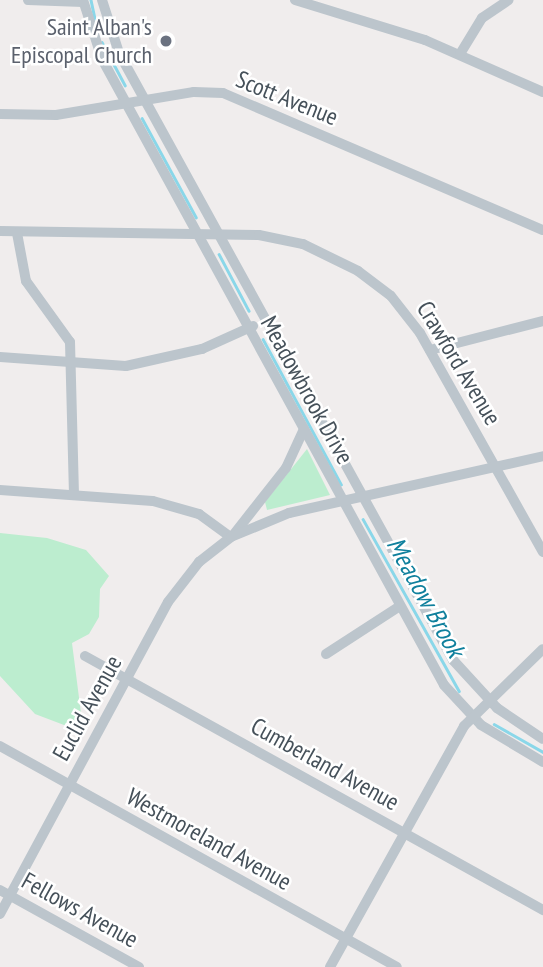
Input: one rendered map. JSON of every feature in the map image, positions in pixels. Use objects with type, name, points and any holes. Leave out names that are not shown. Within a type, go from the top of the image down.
[{"type":"street","points":[[28,0],[83,1]]},
{"type":"street","name":"Meadowbrook Drive","points":[[102,0],[119,53],[453,660],[486,699],[543,739]]},
{"type":"street","points":[[295,0],[460,54],[543,92]]},
{"type":"street","points":[[460,54],[482,18],[509,0]]},
{"type":"street","name":"Meadowbrook Drive","points":[[83,1],[90,33],[126,103],[444,685],[471,717],[543,762]]},
{"type":"street","name":"Scott Avenue","points":[[0,114],[56,115],[194,92],[247,100],[543,230]]},
{"type":"street","name":"Crawford Avenue","points":[[0,231],[196,233],[276,237],[358,271],[402,309],[430,350],[543,552]]},
{"type":"street","points":[[18,233],[22,272],[64,327],[74,365],[74,491]]},
{"type":"street","points":[[0,357],[74,365],[167,360],[264,320]]},
{"type":"street","points":[[430,350],[543,321]]},
{"type":"street","name":"Euclid Avenue","points":[[0,914],[5,892],[69,785],[177,588],[231,537],[286,468],[304,429]]},
{"type":"street","name":"Euclid Avenue","points":[[231,537],[289,513],[543,456]]},
{"type":"street","points":[[0,490],[74,491],[199,514],[231,537]]},
{"type":"street","points":[[326,654],[400,606]]},
{"type":"street","points":[[330,967],[471,717],[486,699],[543,649]]},
{"type":"street","name":"Cumberland Avenue","points":[[85,656],[543,910]]},
{"type":"street","name":"Westmoreland Avenue","points":[[0,746],[397,967]]},
{"type":"street","name":"Fellows Avenue","points":[[5,892],[139,967]]},
{"type":"green space","points":[[307,449],[330,495],[267,510],[265,502]]},
{"type":"green space","points":[[0,533],[47,538],[86,550],[109,576],[100,589],[99,617],[89,634],[72,643],[82,721],[64,725],[35,714],[0,676]]},
{"type":"waterway","name":"Meadow Brook","points":[[91,0],[95,19]]},
{"type":"waterway","name":"Meadow Brook","points":[[102,42],[125,85]]},
{"type":"waterway","name":"Meadow Brook","points":[[142,118],[196,217]]},
{"type":"waterway","name":"Meadow Brook","points":[[219,254],[249,311]]},
{"type":"waterway","name":"Meadow Brook","points":[[263,339],[341,484]]},
{"type":"waterway","name":"Meadow Brook","points":[[363,519],[459,691]]},
{"type":"waterway","name":"Meadow Brook","points":[[494,724],[543,752]]},
{"type":"place","name":"Saint Alban's Episcopal Church","points":[[166,41]]}]
